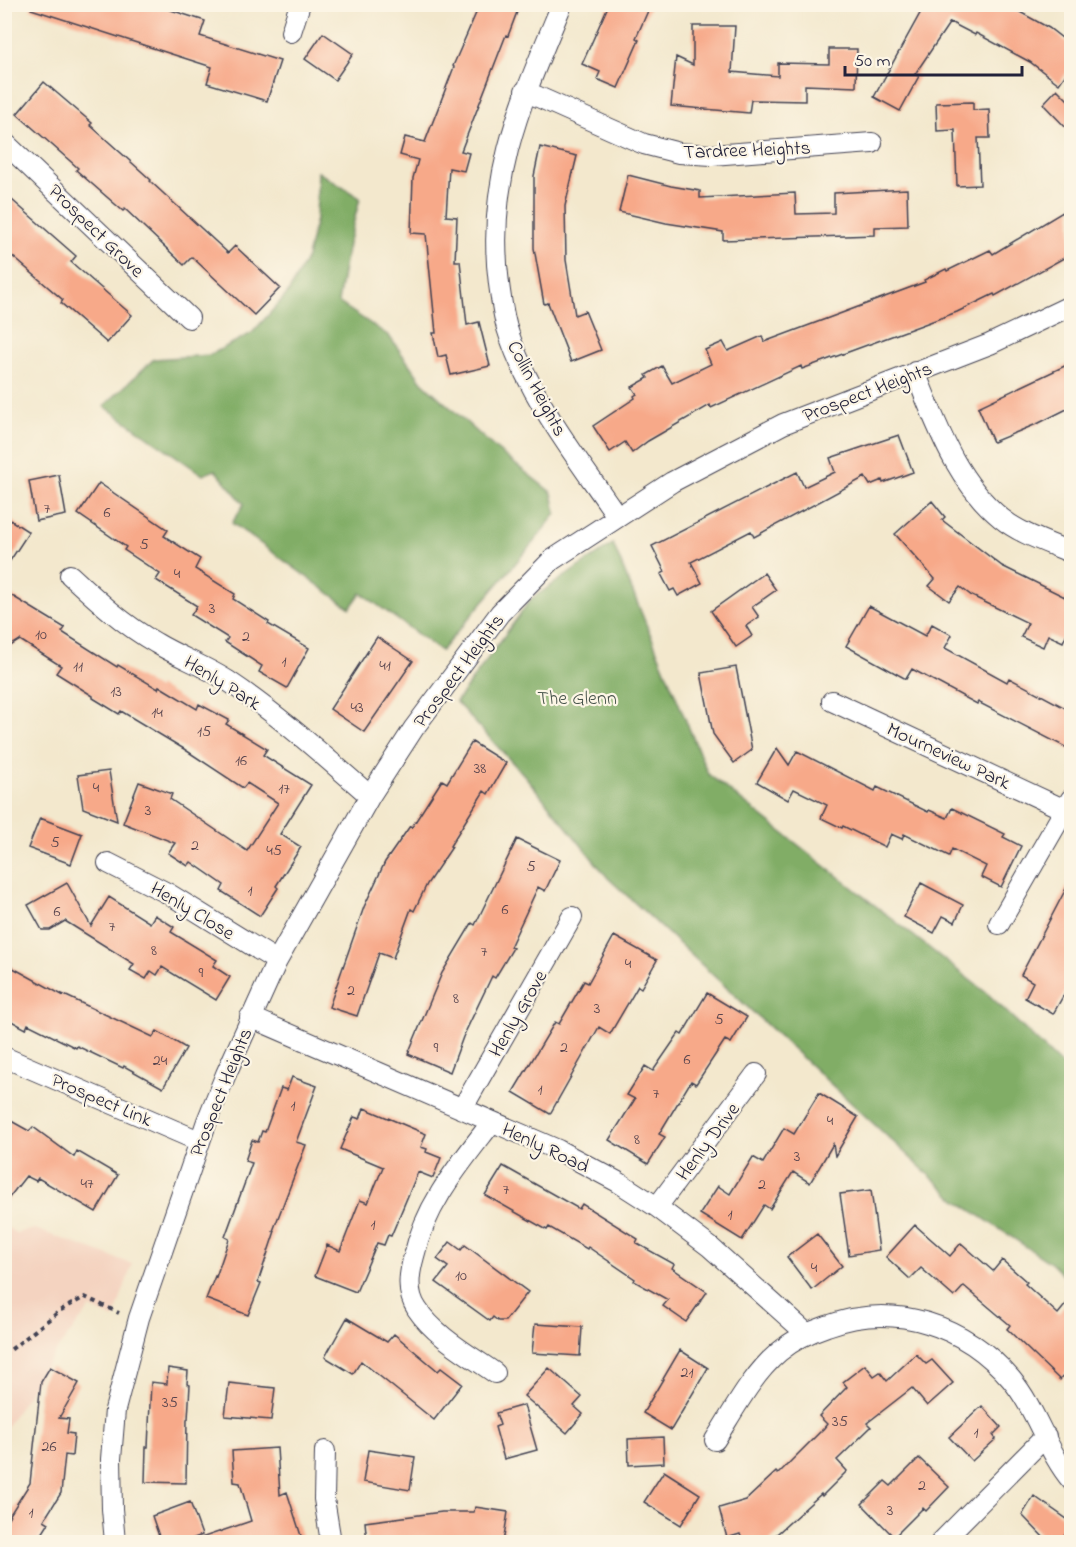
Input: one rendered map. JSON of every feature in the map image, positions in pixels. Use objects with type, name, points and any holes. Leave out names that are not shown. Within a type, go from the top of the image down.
[{"type":"street","name":"Collin Heights","points":[[562,4],[525,91],[505,155],[495,220],[497,270],[507,328],[526,374],[546,410],[617,516]]},
{"type":"street","points":[[291,32],[295,6]]},
{"type":"street","name":"Tardree Heights","points":[[525,91],[644,144],[679,153],[712,154],[872,143]]},
{"type":"street","name":"Prospect Grove","points":[[4,142],[189,318]]},
{"type":"street","name":"Prospect Heights","points":[[116,1542],[112,1499],[112,1427],[124,1374],[139,1318],[200,1141],[250,1017],[277,961],[370,796],[414,728],[500,613],[552,560],[672,482],[783,424],[990,344],[1071,305]]},
{"type":"street","points":[[915,372],[946,448],[974,492],[1002,520],[1071,553]]},
{"type":"street","name":"Henly Park","points":[[70,575],[140,634],[171,652],[214,672],[252,698],[305,739],[370,796]]},
{"type":"street","name":"Mourneview Park","points":[[832,701],[1068,804],[999,924]]},
{"type":"street","name":"Henly Close","points":[[108,863],[169,894],[277,961]]},
{"type":"street","name":"Henly Grove","points":[[462,1109],[572,917]]},
{"type":"street","name":"Henly Road","points":[[250,1017],[569,1156],[618,1182],[657,1207],[710,1247],[806,1334]]},
{"type":"street","name":"Prospect Link","points":[[4,1057],[200,1141]]},
{"type":"street","name":"Henly Drive","points":[[657,1207],[756,1074]]},
{"type":"street","points":[[492,1122],[431,1206],[417,1240],[409,1290],[416,1308],[430,1324],[444,1337],[495,1372]]},
{"type":"street","points":[[715,1440],[752,1382],[781,1350],[806,1334],[842,1320],[871,1316],[900,1316],[931,1323],[965,1340],[998,1366],[1023,1395],[1052,1451],[1071,1481]]},
{"type":"street","points":[[941,1542],[1046,1436]]},
{"type":"street","points":[[325,1452],[324,1499],[331,1542]]},
{"type":"path","points":[[4,1355],[62,1311],[85,1297],[116,1312],[139,1318]]},
{"type":"shaded area","points":[[5,1226],[16,1233],[35,1229],[132,1264],[114,1319],[90,1308],[56,1351],[5,1429]]},
{"type":"green space","points":[[318,172],[360,198],[348,244],[338,302],[389,336],[422,382],[496,449],[552,493],[556,513],[441,651],[361,593],[350,608],[232,523],[244,504],[215,470],[203,475],[104,406],[154,359],[210,355],[252,333],[288,293],[307,257],[316,219]]},
{"type":"green space","name":"The Glenn","points":[[613,544],[708,774],[989,995],[1071,1074],[1071,1283],[1052,1264],[956,1200],[608,878],[525,776],[456,702],[531,599]]},
{"type":"building","points":[[32,4],[152,4],[205,21],[200,36],[280,61],[267,101],[207,83],[212,67],[31,9]]},
{"type":"building","points":[[480,4],[520,4],[461,151],[469,153],[464,171],[449,168],[446,216],[457,217],[455,261],[460,261],[467,325],[479,322],[490,366],[451,375],[446,355],[438,357],[433,333],[436,333],[426,234],[411,233],[413,178],[418,160],[400,155],[405,137],[425,142],[453,66]]},
{"type":"building","points":[[609,4],[651,4],[636,38],[639,40],[618,88],[597,79],[600,72],[582,64]]},
{"type":"building","points":[[916,4],[1005,4],[1049,28],[1071,45],[1071,67],[1059,84],[1030,62],[950,22],[915,74],[919,76],[900,111],[874,97],[923,8]]},
{"type":"building","points":[[693,26],[735,26],[732,72],[778,76],[778,63],[829,64],[829,49],[857,49],[856,87],[805,85],[805,101],[751,100],[749,113],[671,106],[676,57],[693,65]]},
{"type":"building","points":[[323,33],[353,54],[335,80],[305,59]]},
{"type":"building","points":[[44,82],[92,123],[90,125],[228,253],[235,246],[280,288],[254,315],[192,257],[184,265],[125,209],[123,211],[76,170],[78,168],[17,114]]},
{"type":"building","points":[[1057,89],[1071,103],[1071,133],[1043,104]]},
{"type":"building","points":[[973,102],[973,110],[989,109],[990,138],[978,138],[980,185],[957,186],[955,130],[937,131],[936,103]]},
{"type":"building","points":[[540,147],[577,156],[565,206],[566,260],[575,315],[585,311],[601,350],[571,362],[548,303],[544,304],[534,248],[534,176]]},
{"type":"building","points":[[628,175],[700,191],[700,198],[795,193],[796,214],[834,213],[834,193],[907,189],[908,226],[875,227],[875,235],[723,240],[723,232],[666,223],[619,212]]},
{"type":"building","points":[[4,193],[76,256],[71,262],[132,315],[107,343],[61,303],[63,300],[4,249]]},
{"type":"building","points":[[1071,207],[1071,254],[995,296],[994,294],[957,312],[802,369],[801,366],[711,408],[710,405],[648,441],[632,453],[625,442],[610,452],[593,426],[635,398],[637,394],[632,387],[648,378],[646,375],[662,366],[672,383],[711,364],[705,350],[723,342],[728,351],[762,336],[764,342],[925,282],[924,280],[946,269],[947,271],[990,250],[993,254]]},
{"type":"building","points":[[1071,363],[1071,407],[993,442],[978,407]]},
{"type":"building","points":[[899,435],[913,472],[883,483],[882,480],[870,485],[865,477],[754,537],[751,531],[691,562],[702,583],[678,596],[674,589],[670,591],[661,574],[665,572],[652,546],[797,472],[804,487],[835,472],[830,458]]},
{"type":"building","points":[[59,475],[66,515],[36,521],[29,481]]},
{"type":"building","points":[[99,483],[168,530],[164,536],[200,559],[195,569],[235,594],[233,599],[269,622],[268,624],[309,648],[287,688],[259,672],[262,666],[225,642],[228,638],[191,615],[197,606],[156,580],[160,574],[124,550],[126,547],[78,514]]},
{"type":"building","points":[[932,501],[945,517],[942,520],[1002,566],[1071,600],[1071,624],[1063,642],[1048,635],[1043,647],[1021,637],[1028,623],[972,596],[960,587],[949,601],[929,586],[935,579],[895,534]]},
{"type":"building","points":[[4,516],[29,532],[4,570]]},
{"type":"building","points":[[764,573],[776,590],[752,607],[759,617],[746,626],[752,636],[736,647],[711,611]]},
{"type":"building","points":[[4,591],[65,628],[62,632],[117,667],[118,665],[158,689],[159,686],[197,709],[199,704],[229,720],[226,724],[267,749],[263,755],[311,785],[280,834],[301,847],[260,916],[221,891],[224,885],[191,862],[188,866],[168,853],[175,843],[123,823],[139,782],[172,794],[170,799],[247,851],[278,803],[247,783],[243,788],[121,711],[119,714],[93,698],[56,673],[61,666],[20,640],[4,650]]},
{"type":"building","points":[[869,606],[925,636],[932,624],[952,635],[945,648],[1007,682],[1009,678],[1071,711],[1071,750],[912,669],[906,679],[846,646]]},
{"type":"building","points":[[377,637],[413,661],[364,732],[330,709]]},
{"type":"building","points":[[736,667],[752,750],[734,763],[713,734],[701,673]]},
{"type":"building","points":[[472,742],[506,763],[488,794],[484,791],[450,846],[452,847],[427,884],[414,911],[411,909],[393,958],[379,953],[357,1016],[329,1007],[364,907],[385,862],[410,826],[412,827],[442,780],[447,783]]},
{"type":"building","points":[[777,748],[789,765],[797,751],[875,791],[877,787],[928,812],[929,810],[947,818],[952,808],[1005,834],[1003,837],[1021,846],[1001,887],[981,877],[986,866],[952,849],[949,856],[904,834],[902,839],[891,834],[885,847],[821,818],[827,805],[794,789],[788,800],[757,782]]},
{"type":"building","points":[[109,771],[117,821],[83,808],[78,775]]},
{"type":"building","points":[[40,818],[82,834],[71,864],[28,848]]},
{"type":"building","points":[[517,839],[560,860],[545,891],[538,887],[510,947],[513,948],[495,978],[492,976],[463,1037],[450,1072],[408,1054],[442,973],[472,923],[475,925]]},
{"type":"building","points":[[1071,879],[1071,982],[1053,1014],[1025,998],[1033,982],[1021,975]]},
{"type":"building","points":[[67,883],[91,926],[109,897],[150,923],[155,915],[174,927],[171,932],[217,960],[213,966],[230,977],[216,1000],[162,967],[157,975],[151,971],[146,979],[130,970],[134,964],[65,921],[50,930],[42,930],[28,905]]},
{"type":"building","points":[[921,883],[963,905],[955,922],[943,916],[934,933],[904,917]]},
{"type":"building","points":[[614,936],[657,960],[641,988],[638,986],[610,1034],[599,1027],[550,1114],[513,1092],[555,1022],[559,1024],[584,981],[588,983]]},
{"type":"building","points":[[4,963],[62,995],[153,1037],[157,1031],[186,1048],[163,1088],[124,1066],[123,1068],[77,1046],[76,1048],[28,1024],[26,1029],[4,1017]]},
{"type":"building","points":[[707,993],[747,1017],[731,1043],[725,1040],[696,1084],[691,1081],[659,1134],[665,1137],[648,1164],[609,1140],[635,1099],[627,1095],[645,1066],[653,1071],[679,1033],[682,1035]]},
{"type":"building","points":[[292,1077],[317,1086],[296,1142],[306,1145],[273,1231],[275,1231],[258,1282],[261,1283],[248,1315],[206,1299],[229,1239],[225,1237],[252,1163],[245,1161],[252,1140],[258,1142],[262,1131],[265,1132],[281,1088],[287,1090]]},
{"type":"building","points":[[819,1093],[858,1117],[835,1156],[833,1144],[810,1183],[793,1172],[770,1209],[764,1205],[742,1240],[700,1214],[718,1186],[730,1194],[753,1157],[763,1163],[784,1128],[794,1134]]},
{"type":"building","points":[[364,1108],[426,1134],[421,1147],[427,1149],[426,1152],[441,1158],[433,1178],[418,1172],[391,1236],[388,1235],[384,1245],[377,1243],[356,1292],[315,1276],[327,1245],[340,1251],[360,1200],[368,1203],[383,1167],[340,1149],[354,1117],[360,1119]]},
{"type":"building","points":[[4,1117],[29,1131],[33,1127],[74,1157],[77,1151],[118,1175],[96,1212],[38,1178],[36,1181],[26,1176],[4,1204]]},
{"type":"building","points":[[503,1166],[579,1209],[582,1204],[638,1239],[636,1243],[674,1264],[672,1268],[707,1292],[686,1322],[663,1306],[668,1300],[634,1281],[635,1279],[588,1247],[587,1249],[549,1227],[547,1230],[485,1195]]},
{"type":"building","points":[[871,1190],[879,1250],[849,1255],[840,1194]]},
{"type":"building","points":[[915,1225],[950,1256],[961,1243],[993,1271],[1002,1260],[1058,1314],[1071,1298],[1071,1366],[1060,1380],[1007,1329],[1010,1325],[964,1286],[954,1297],[921,1268],[910,1279],[886,1257]]},
{"type":"building","points":[[817,1234],[842,1266],[812,1290],[787,1257]]},
{"type":"building","points":[[450,1242],[461,1250],[465,1245],[528,1292],[505,1321],[498,1321],[493,1317],[490,1321],[436,1282],[448,1267],[437,1259]]},
{"type":"building","points":[[347,1318],[387,1342],[394,1334],[438,1371],[441,1368],[462,1384],[434,1420],[361,1361],[353,1374],[325,1357]]},
{"type":"building","points":[[535,1324],[582,1327],[580,1356],[532,1353]]},
{"type":"building","points":[[680,1350],[708,1368],[671,1430],[643,1413]]},
{"type":"building","points":[[916,1354],[926,1364],[932,1360],[953,1383],[927,1406],[912,1388],[867,1423],[871,1427],[837,1460],[847,1471],[822,1496],[821,1494],[768,1542],[743,1542],[740,1534],[727,1538],[719,1508],[746,1500],[776,1472],[778,1474],[824,1428],[827,1424],[819,1416],[847,1387],[843,1382],[865,1365],[874,1376],[880,1372],[887,1381]]},
{"type":"building","points":[[50,1367],[79,1383],[59,1418],[69,1419],[67,1433],[74,1434],[72,1456],[65,1455],[61,1493],[44,1520],[49,1523],[37,1542],[4,1542],[4,1524],[30,1483],[41,1382]]},
{"type":"building","points":[[168,1368],[188,1371],[187,1384],[190,1385],[186,1483],[145,1482],[151,1382],[167,1384]]},
{"type":"building","points":[[549,1368],[582,1397],[574,1406],[583,1414],[567,1433],[524,1396]]},
{"type":"building","points":[[229,1383],[275,1388],[271,1420],[225,1416]]},
{"type":"building","points":[[524,1405],[537,1450],[504,1459],[495,1427],[500,1425],[496,1413]]},
{"type":"building","points":[[982,1406],[1001,1427],[993,1435],[996,1439],[972,1461],[949,1437]]},
{"type":"building","points":[[663,1437],[664,1463],[629,1465],[628,1439]]},
{"type":"building","points":[[277,1448],[280,1495],[287,1492],[303,1542],[198,1542],[198,1539],[251,1521],[240,1483],[234,1482],[232,1451]]},
{"type":"building","points":[[368,1450],[415,1457],[410,1490],[363,1482]]},
{"type":"building","points":[[919,1458],[949,1487],[926,1511],[923,1508],[894,1537],[862,1504],[885,1481],[891,1486]]},
{"type":"building","points":[[664,1471],[700,1494],[681,1525],[644,1502]]},
{"type":"building","points":[[1034,1496],[1071,1522],[1071,1526],[1060,1542],[1048,1542],[1022,1515]]},
{"type":"building","points":[[190,1502],[202,1535],[184,1542],[161,1542],[152,1516]]},
{"type":"building","points":[[475,1507],[508,1512],[503,1542],[367,1542],[365,1522],[442,1512],[474,1512]]}]
